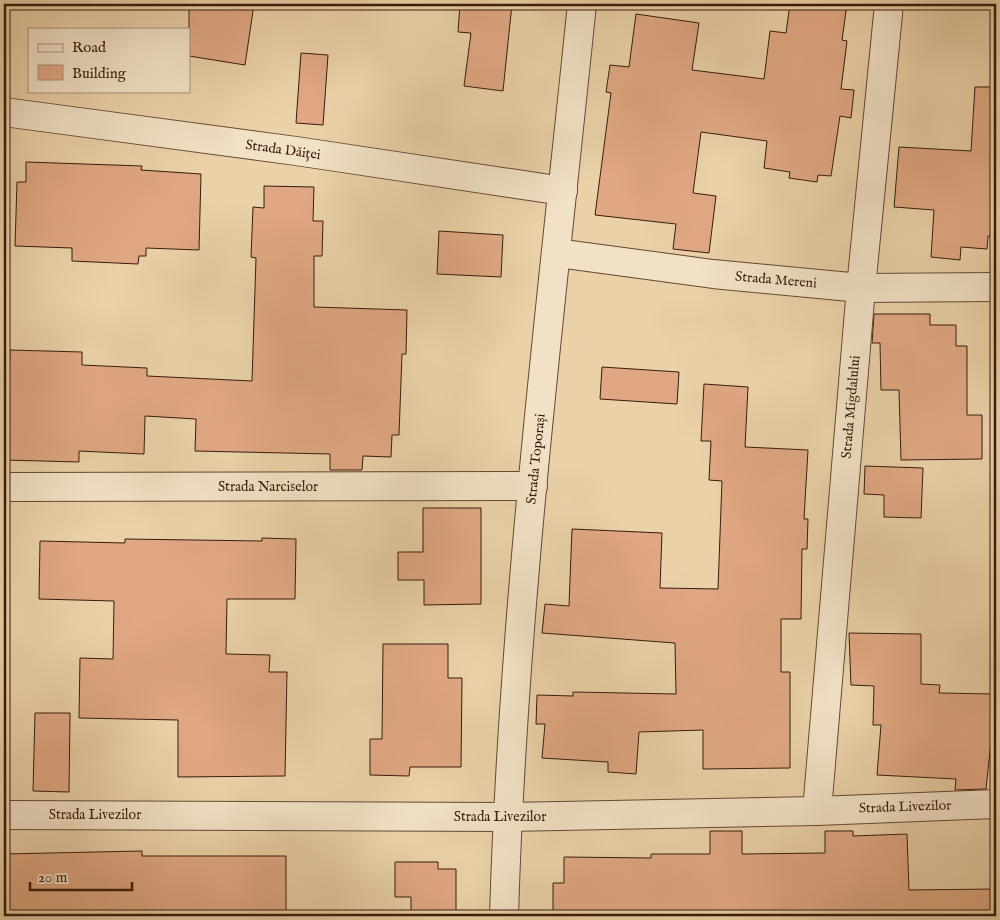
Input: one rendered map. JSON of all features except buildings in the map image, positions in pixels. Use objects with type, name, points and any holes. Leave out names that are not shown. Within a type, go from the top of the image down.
[{"type":"street","name":"Strada Toporași","points":[[504,916],[507,817],[533,486],[582,4]]},
{"type":"street","name":"Strada Migdalului","points":[[817,811],[860,288],[889,4]]},
{"type":"street","name":"Strada Dăiței","points":[[4,112],[296,151],[563,191]]},
{"type":"street","name":"Strada Mereni","points":[[557,253],[713,274],[860,288],[996,287]]},
{"type":"street","name":"Strada Narciselor","points":[[4,487],[533,486]]},
{"type":"street","name":"Strada Livezilor","points":[[4,815],[507,817],[817,811],[996,804]]}]
